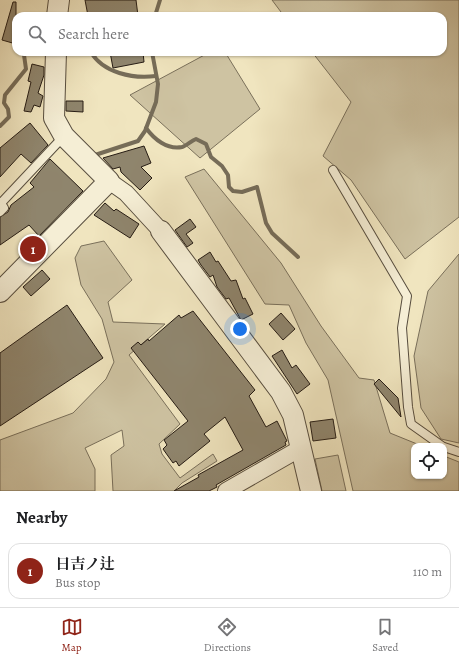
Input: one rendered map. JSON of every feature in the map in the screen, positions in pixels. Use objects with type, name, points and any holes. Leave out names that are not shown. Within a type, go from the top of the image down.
[{"type":"street","points":[[58,12],[59,0]]},
{"type":"street","points":[[56,56],[54,118],[64,136],[109,181],[126,193],[161,231],[281,392],[292,414],[311,491]]},
{"type":"street","points":[[3,284],[109,181]]},
{"type":"street","points":[[226,491],[301,448]]},
{"type":"lane","points":[[0,212],[4,208],[1,203],[64,136]]},
{"type":"lane","points":[[333,170],[407,296],[402,328],[408,407],[411,424],[439,443]]},
{"type":"lane","points":[[447,448],[459,452]]},
{"type":"shaded area","points":[[272,0],[459,0],[459,217],[405,259],[351,180],[323,156],[351,102],[315,56],[447,56],[447,12],[281,12]]},
{"type":"shaded area","points":[[203,56],[227,56],[260,109],[200,158],[130,95]]},
{"type":"shaded area","points":[[204,169],[281,263],[321,326],[359,378],[374,380],[390,433],[415,443],[411,443],[411,479],[447,479],[447,457],[459,462],[459,491],[353,491],[328,380],[306,343],[289,305],[265,304],[185,177]]},
{"type":"shaded area","points":[[104,241],[132,280],[108,302],[113,322],[165,324],[129,355],[180,424],[159,444],[162,454],[180,478],[213,454],[217,461],[182,483],[174,491],[113,491],[111,455],[124,446],[122,430],[85,448],[95,469],[95,491],[0,491],[0,440],[73,413],[106,379],[114,362],[102,319],[81,285],[75,258],[81,246]]},
{"type":"shaded area","points":[[459,254],[459,443],[441,439],[421,408],[414,356],[428,291]]},
{"type":"shaded area","points":[[338,455],[346,491],[322,491],[315,459]]},
{"type":"building","points":[[85,0],[136,0],[138,12],[87,12]]},
{"type":"building","points":[[13,2],[16,2],[16,12],[12,12],[12,43],[2,40]]},
{"type":"building","points":[[111,56],[143,56],[144,62],[113,68]]},
{"type":"building","points":[[32,64],[44,67],[44,75],[38,93],[43,96],[40,107],[34,105],[31,112],[24,111],[31,82],[28,81]]},
{"type":"building","points":[[66,101],[83,101],[83,112],[66,111]]},
{"type":"building","points":[[30,123],[48,145],[31,163],[21,154],[0,177],[0,148]]},
{"type":"building","points":[[144,146],[151,163],[141,167],[152,178],[140,190],[121,172],[120,167],[113,169],[103,158]]},
{"type":"building","points":[[50,159],[83,191],[39,236],[29,225],[0,245],[0,217],[8,212],[11,205],[34,187],[30,183]]},
{"type":"building","points":[[105,203],[114,211],[116,209],[139,224],[130,238],[94,215]]},
{"type":"building","points":[[190,219],[196,227],[186,234],[193,243],[187,247],[175,230]]},
{"type":"building","points":[[210,252],[216,262],[218,261],[231,281],[236,280],[243,299],[245,298],[253,314],[241,320],[229,298],[226,299],[217,287],[213,275],[210,277],[201,265],[198,260]]},
{"type":"building","points":[[42,270],[50,279],[31,296],[23,287]]},
{"type":"building","points":[[67,305],[103,358],[0,426],[0,353]]},
{"type":"building","points":[[193,311],[255,390],[249,396],[266,427],[277,421],[287,441],[285,442],[286,445],[216,485],[217,487],[209,491],[174,491],[199,477],[198,475],[243,450],[225,417],[204,434],[210,441],[179,466],[176,461],[173,463],[163,449],[167,445],[164,440],[188,421],[131,348],[138,342],[141,345],[148,339],[149,341],[179,315],[181,318]]},
{"type":"building","points":[[281,313],[295,329],[283,340],[269,324]]},
{"type":"building","points":[[282,350],[292,368],[296,365],[310,384],[297,394],[272,356]]},
{"type":"building","points":[[379,379],[398,398],[401,417],[374,384]]},
{"type":"building","points":[[333,419],[336,438],[313,441],[310,422]]},
{"type":"waterway","points":[[156,12],[160,0]]},
{"type":"waterway","points":[[0,126],[9,117],[8,109],[4,103],[5,95],[26,69],[24,56]]},
{"type":"waterway","points":[[94,56],[103,65],[119,73],[147,77],[156,76]]},
{"type":"waterway","points":[[95,155],[138,141],[145,131],[156,102],[158,84],[153,56]]},
{"type":"waterway","points":[[146,128],[157,140],[171,147],[182,147],[196,139],[206,144],[211,157],[222,166],[228,175],[229,187],[233,191],[242,192],[257,187],[266,223],[272,233],[298,257]]},
{"type":"place","name":"日吉ノ辻","points":[[33,249]]}]
